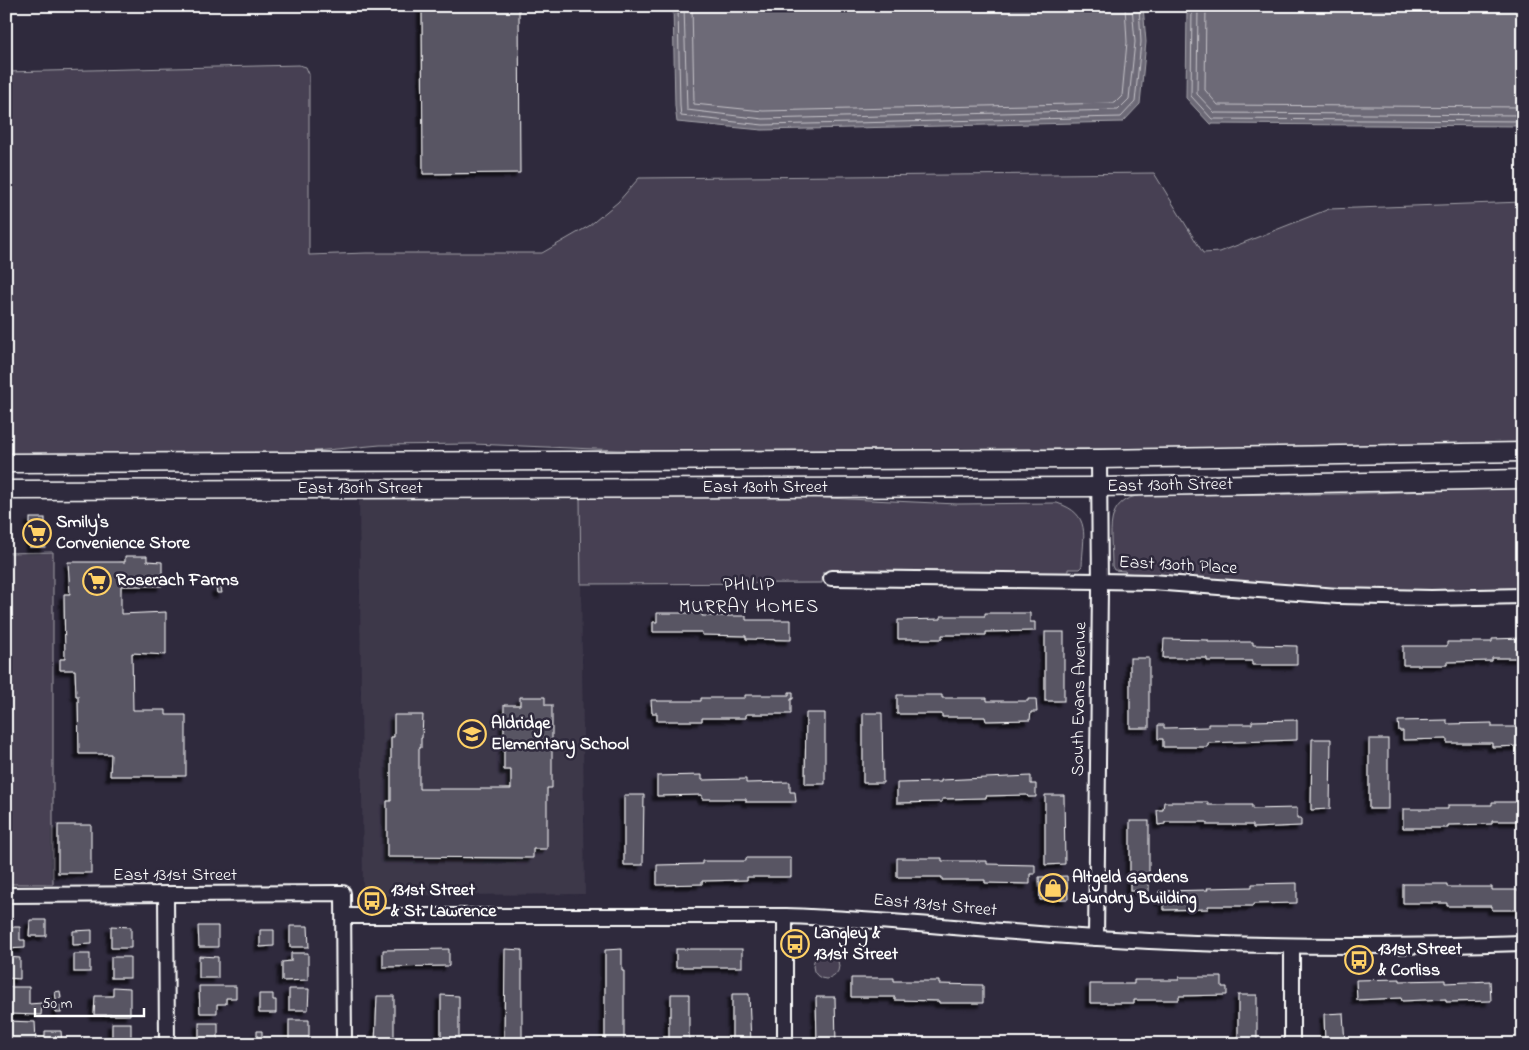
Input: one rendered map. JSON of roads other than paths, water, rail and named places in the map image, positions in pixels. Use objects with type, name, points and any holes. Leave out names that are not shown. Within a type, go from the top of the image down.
[{"type":"main road","name":"East 130th Street","points":[[6,463],[1099,459],[1523,452]]},
{"type":"main road","name":"East 130th Street","points":[[6,490],[1099,487],[1523,479]]},
{"type":"street","name":"South Evans Avenue","points":[[1096,938],[1100,580],[1099,459]]},
{"type":"street","name":"East 130th Place","points":[[831,578],[1100,580],[1338,596],[1431,598],[1523,596]]},
{"type":"street","name":"East 131st Street","points":[[6,895],[343,893],[344,916],[838,917],[1096,938],[1292,946],[1350,947],[1523,943]]},
{"type":"street","points":[[166,894],[167,1044]]},
{"type":"street","points":[[344,916],[344,1044]]},
{"type":"street","points":[[785,916],[785,1044]]},
{"type":"street","points":[[1292,946],[1292,1044]]},
{"type":"water","points":[[673,6],[1143,6],[1146,42],[1140,104],[1123,122],[762,130],[677,122]]},
{"type":"water","points":[[1187,6],[1523,6],[1523,126],[1210,124],[1186,98]]},
{"type":"place","name":"Smily's Convenience Store","points":[[37,533]]},
{"type":"place","name":"Roserach Farms","points":[[97,581]]},
{"type":"place","name":"Aldridge Elementary School","points":[[472,734]]},
{"type":"place","name":"Altgeld Gardens Laundry Building","points":[[1053,888]]},
{"type":"place","name":"131st Street & St. Lawrence","points":[[372,901]]},
{"type":"place","name":"Langley & 131st Street","points":[[795,944]]},
{"type":"place","name":"131st Street & Corliss","points":[[1359,960]]},
{"type":"district","name":"PHILIP MURRAY HOMES","points":[[749,596]]}]
